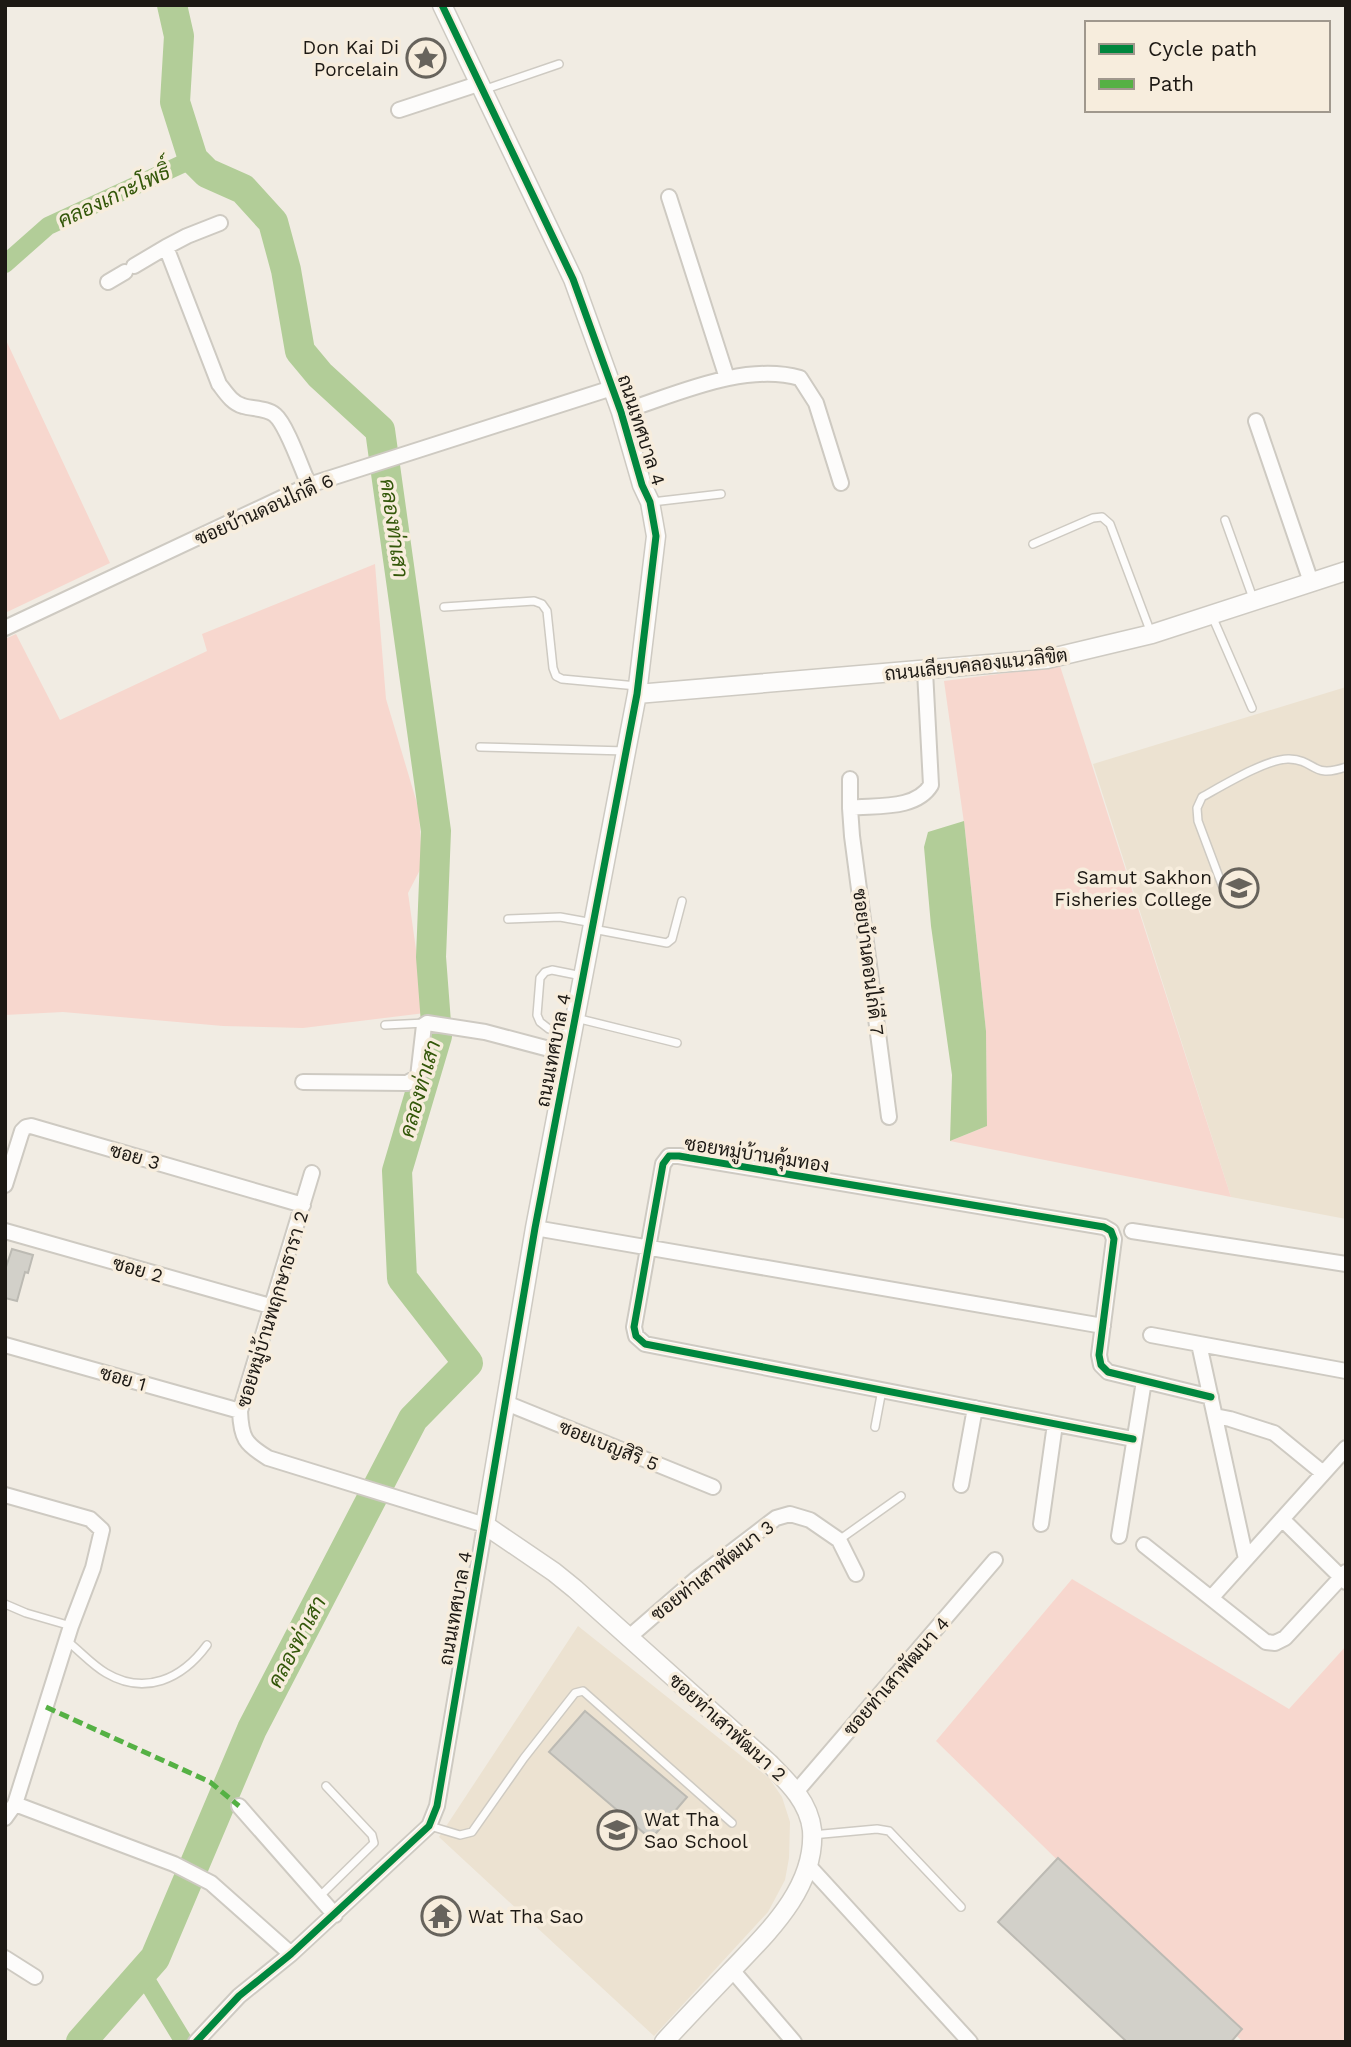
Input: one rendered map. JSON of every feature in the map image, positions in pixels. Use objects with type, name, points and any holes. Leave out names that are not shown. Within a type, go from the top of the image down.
[{"type":"street","name":"ถนนเทศบาล 4","points":[[198,2040],[239,1996],[292,1954],[429,1826],[437,1806],[535,1228],[637,690],[656,537],[650,502],[573,279],[442,5]]},
{"type":"street","points":[[400,110],[479,87]]},
{"type":"street","points":[[669,197],[727,378]]},
{"type":"street","points":[[108,282],[166,247],[220,223]]},
{"type":"street","points":[[166,247],[219,384],[230,399],[243,406],[256,407],[275,414],[283,425],[309,485]]},
{"type":"street","points":[[621,412],[727,378],[781,372],[800,378],[816,403],[841,483]]},
{"type":"street","name":"ซอยบ้านดอนไก่ดี 6","points":[[5,628],[309,485],[612,388]]},
{"type":"street","points":[[1256,421],[1311,583]]},
{"type":"street","name":"ถนนเลียบคลองแนวลิขิต","points":[[637,690],[925,671],[1047,659],[1152,634],[1346,571]]},
{"type":"street","points":[[850,808],[908,803],[926,793],[931,785],[925,671]]},
{"type":"street","name":"ซอยบ้านดอนไก่ดี 7","points":[[850,779],[852,836],[889,1117]]},
{"type":"street","points":[[303,1082],[415,1081],[428,1023],[570,1045]]},
{"type":"street","name":"ซอย 3","points":[[5,1185],[22,1130],[31,1126],[303,1205]]},
{"type":"street","name":"ซอยหมู่บ้านคุ้มทอง","points":[[1133,1438],[645,1344],[636,1336],[634,1327],[663,1164],[669,1156],[1104,1227],[1111,1231],[1114,1239],[1099,1355],[1101,1365],[1108,1372],[1210,1396]]},
{"type":"street","name":"ซอยหมู่บ้านพฤกษาธารา 2","points":[[312,1173],[240,1411],[240,1430],[250,1447],[268,1458],[485,1525]]},
{"type":"street","points":[[535,1228],[1103,1326]]},
{"type":"street","name":"ซอย 2","points":[[5,1231],[270,1306]]},
{"type":"street","points":[[1132,1231],[1346,1264]]},
{"type":"street","points":[[1151,1335],[1346,1371]]},
{"type":"street","points":[[1199,1344],[1246,1559]]},
{"type":"street","name":"ซอย 1","points":[[5,1345],[240,1411]]},
{"type":"street","points":[[1119,1536],[1144,1381]]},
{"type":"street","name":"ซอยเบญสิริ 5","points":[[506,1404],[713,1488]]},
{"type":"street","points":[[961,1485],[975,1408]]},
{"type":"street","points":[[1215,1416],[1274,1433],[1323,1473]]},
{"type":"street","points":[[1041,1524],[1055,1424]]},
{"type":"street","points":[[1212,1597],[1346,1448]]},
{"type":"street","points":[[5,1495],[90,1519],[102,1531],[93,1568],[69,1633],[15,1804],[5,1818]]},
{"type":"street","name":"ซอยท่าเสาพัฒนา 3","points":[[628,1638],[696,1579],[776,1518],[790,1514],[810,1520],[839,1540],[848,1553],[856,1574]]},
{"type":"street","points":[[1144,1545],[1266,1642],[1275,1643],[1285,1638],[1344,1577],[1282,1519]]},
{"type":"street","name":"ซอยท่าเสาพัฒนา 2","points":[[485,1525],[554,1572],[769,1763],[796,1792],[805,1807],[811,1835],[811,1851],[804,1876],[792,1899],[769,1930],[664,2042]]},
{"type":"street","name":"ซอยท่าเสาพัฒนา 4","points":[[796,1792],[995,1560]]},
{"type":"street","points":[[15,1804],[174,1864],[211,1883],[292,1954]]},
{"type":"street","points":[[239,1806],[335,1915]]},
{"type":"street","points":[[807,1864],[970,2042]]},
{"type":"street","points":[[5,1958],[35,1977]]},
{"type":"street","points":[[732,1970],[794,2042]]},
{"type":"lane","points":[[479,87],[559,64]]},
{"type":"lane","points":[[650,502],[721,494]]},
{"type":"lane","points":[[1032,544],[1093,518],[1102,517],[1110,524],[1152,634]]},
{"type":"lane","points":[[1225,520],[1254,601]]},
{"type":"lane","points":[[444,607],[534,601],[542,604],[547,611],[556,676],[637,690]]},
{"type":"lane","points":[[1212,615],[1252,708]]},
{"type":"lane","points":[[480,747],[626,751]]},
{"type":"lane","points":[[1222,885],[1198,821],[1197,808],[1202,797],[1273,761],[1303,761],[1319,772],[1346,767]]},
{"type":"lane","points":[[508,919],[559,917],[667,943],[672,939],[682,901]]},
{"type":"lane","points":[[570,1045],[540,1022],[537,1015],[540,978],[545,972],[552,970],[583,976]]},
{"type":"lane","points":[[575,1018],[677,1043]]},
{"type":"lane","points":[[385,1025],[428,1023]]},
{"type":"lane","points":[[875,1427],[882,1390]]},
{"type":"lane","points":[[839,1540],[901,1496]]},
{"type":"lane","points":[[5,1604],[69,1633],[106,1673],[138,1685],[174,1678],[198,1657],[207,1645]]},
{"type":"lane","points":[[429,1826],[460,1835],[472,1832],[524,1758],[575,1693],[583,1691],[732,1823]]},
{"type":"lane","points":[[319,1897],[374,1843],[372,1835],[326,1786]]},
{"type":"lane","points":[[811,1835],[889,1830],[961,1907]]},
{"type":"shaded area","points":[[5,338],[110,563],[5,613]]},
{"type":"shaded area","points":[[375,564],[386,699],[419,810],[422,866],[408,893],[425,1013],[303,1028],[223,1026],[63,1012],[5,1015],[5,639],[16,634],[60,720],[207,651],[202,634]]},
{"type":"shaded area","points":[[1060,666],[1231,1197],[950,1141],[987,1126],[986,1031],[965,830],[944,681]]},
{"type":"shaded area","name":"Samut Sakhon Fisheries College","points":[[1346,687],[1346,1219],[1231,1197],[1093,764]]},
{"type":"shaded area","points":[[964,821],[986,1031],[987,1126],[950,1141],[952,1075],[931,926],[924,847],[928,832]]},
{"type":"shaded area","points":[[1072,1579],[1289,1709],[1346,1646],[1346,2042],[1243,2042],[936,1741]]},
{"type":"shaded area","name":"Wat Tha Sao School","points":[[578,1626],[769,1778],[782,1797],[790,1822],[785,1880],[768,1912],[654,2036],[439,1837]]},
{"type":"building","points":[[12,1249],[33,1255],[17,1301],[5,1298],[5,1270]]},
{"type":"building","points":[[585,1711],[687,1797],[651,1839],[549,1752]]},
{"type":"building","points":[[1058,1858],[1242,2029],[1231,2042],[1127,2042],[998,1922]]},
{"type":"waterway","name":"คลองท่าเสา","points":[[81,2042],[155,1958],[252,1729],[413,1419],[468,1363],[402,1278],[397,1171],[437,1036],[431,957],[436,831],[380,430],[320,375],[300,351],[286,270],[273,222],[243,189],[207,173],[193,159],[175,102],[179,36],[172,5]]},
{"type":"waterway","name":"คลองเกาะโพธิ์","points":[[5,264],[48,226],[193,159]]},
{"type":"waterway","points":[[142,1973],[184,2042]]},
{"type":"marked path","points":[[46,1707],[210,1782],[239,1806]]},
{"type":"cycle path","points":[[196,2042],[239,1996],[291,1954],[429,1826],[437,1806],[535,1228],[637,694],[656,536],[650,502],[573,279],[442,5]]},
{"type":"cycle path","points":[[1133,1439],[645,1344],[636,1336],[634,1327],[663,1164],[669,1156],[679,1156],[1104,1227],[1111,1231],[1114,1239],[1099,1355],[1101,1365],[1108,1372],[1211,1397]]},
{"type":"place","name":"Don Kai Di Porcelain","points":[[426,58]]},
{"type":"place","name":"Samut Sakhon Fisheries College","points":[[1239,888]]},
{"type":"place","name":"Wat Tha Sao School","points":[[617,1830]]},
{"type":"place","name":"Wat Tha Sao","points":[[441,1916]]}]
